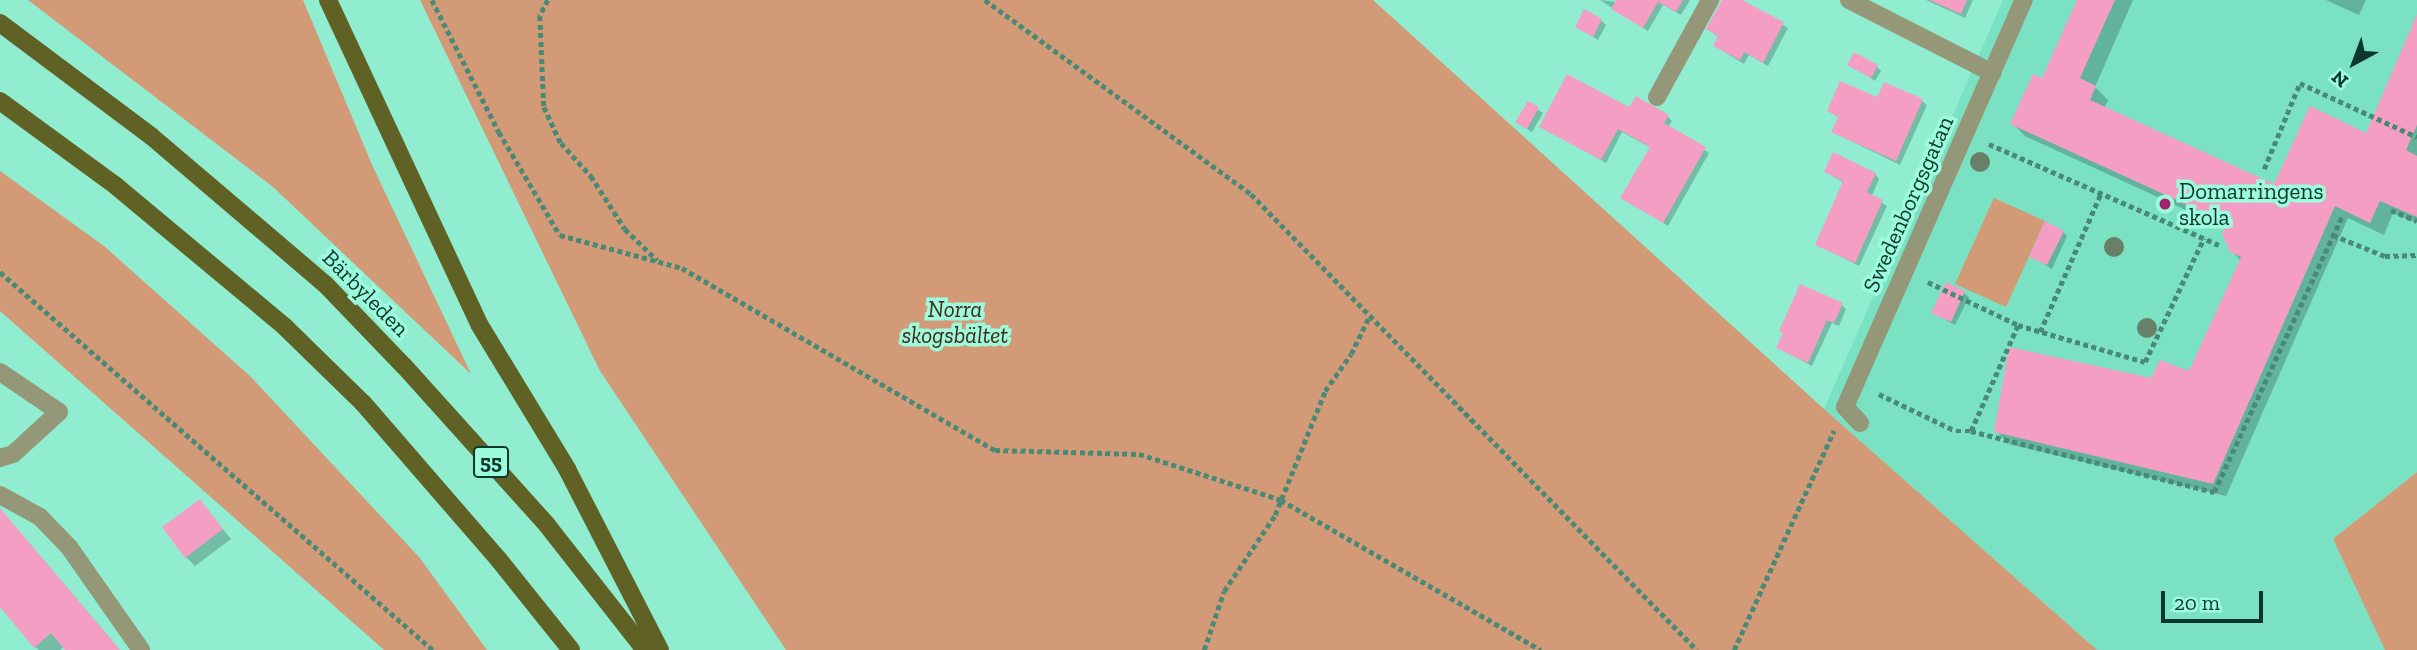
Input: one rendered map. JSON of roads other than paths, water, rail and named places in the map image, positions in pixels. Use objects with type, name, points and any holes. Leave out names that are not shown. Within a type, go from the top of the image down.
[{"type":"main road","points":[[328,0],[479,324],[567,470],[660,650]]},
{"type":"main road","name":"Bärbyleden","points":[[0,23],[151,136],[325,284],[404,366],[547,525],[645,650]]},
{"type":"main road","name":"55","points":[[0,102],[116,186],[285,327],[363,403],[499,560],[570,650]]},
{"type":"street","points":[[1657,97],[1710,0]]},
{"type":"street","points":[[1849,0],[1992,73]]},
{"type":"street","name":"Swedenborgsgatan","points":[[1860,424],[1846,407],[2024,0]]},
{"type":"street","points":[[0,372],[59,412],[13,454],[0,458]]},
{"type":"street","points":[[0,495],[40,517],[69,547],[141,650]]},
{"type":"place","name":"Domarringens skola","points":[[2165,204]]},
{"type":"park label","name":"Norra skogsbältet","points":[[955,322]]}]
